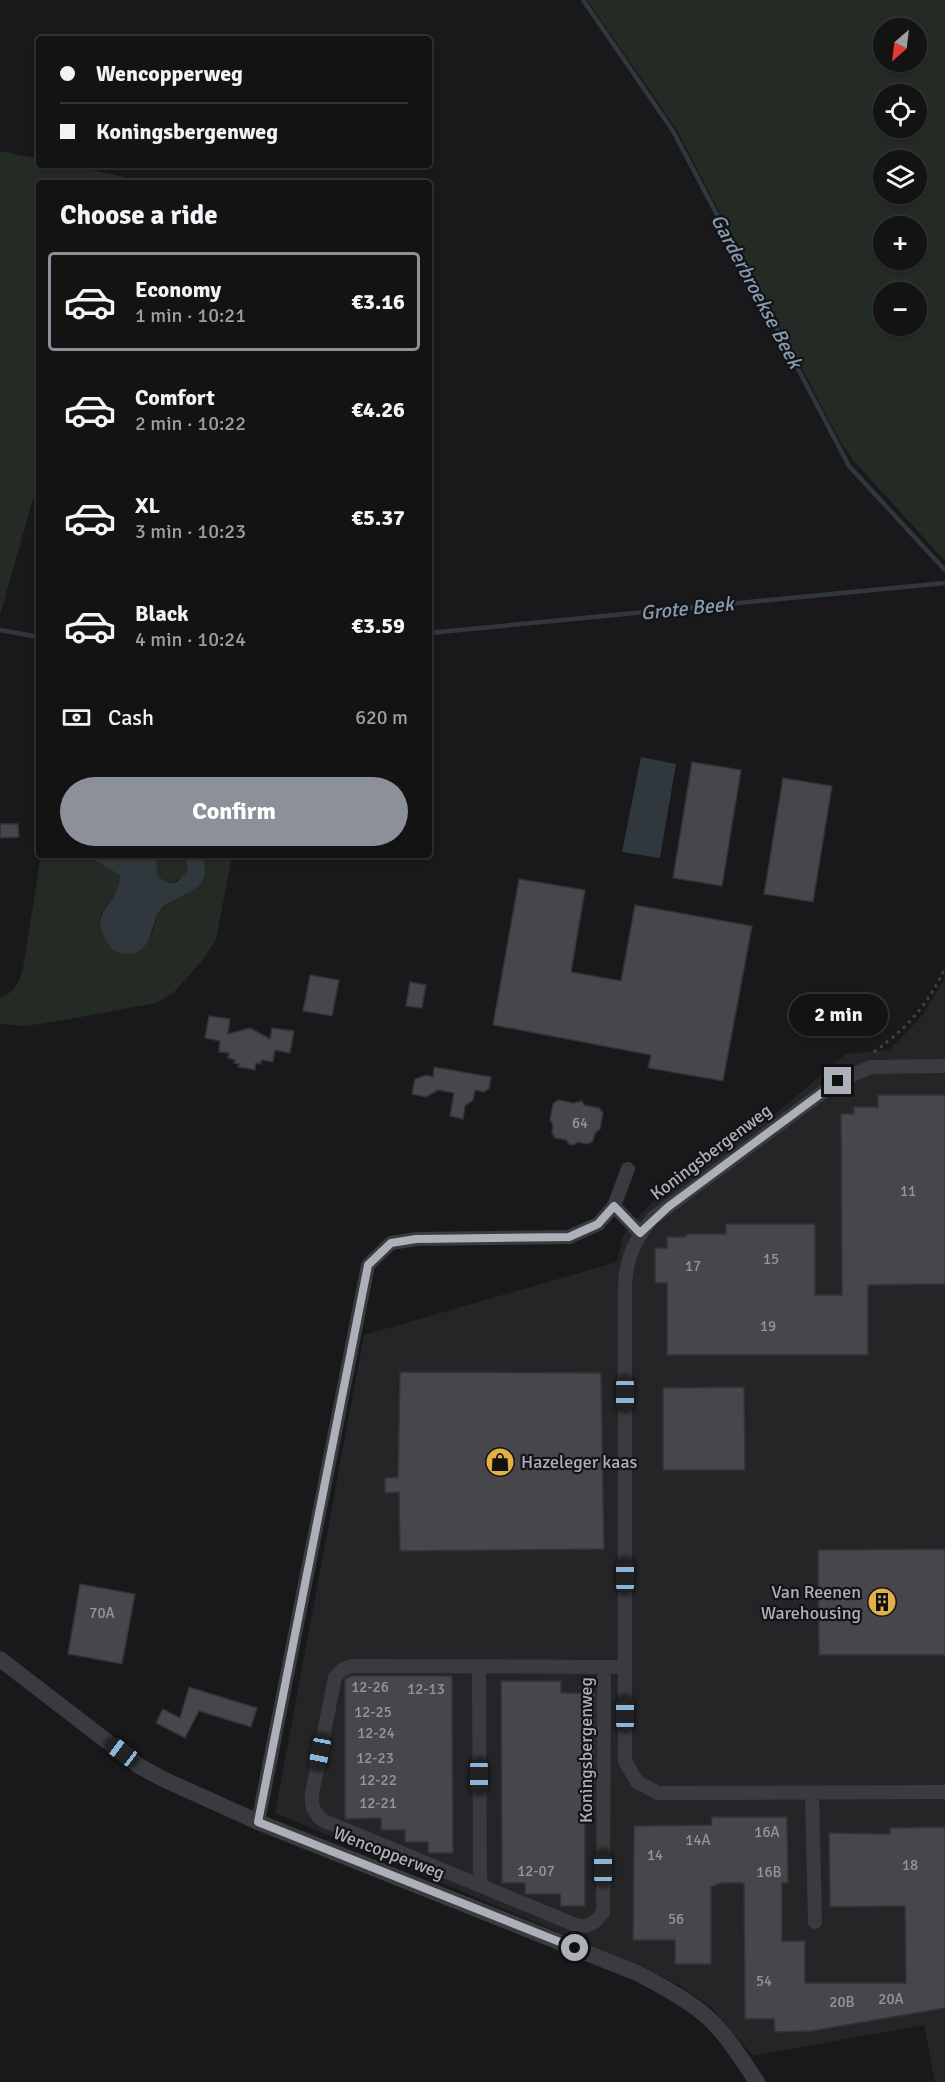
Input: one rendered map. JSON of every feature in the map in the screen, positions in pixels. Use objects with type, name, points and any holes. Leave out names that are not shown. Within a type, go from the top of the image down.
[{"type":"street","name":"Koningsbergenweg","points":[[945,1066],[871,1067],[838,1081],[668,1207],[640,1233],[626,1266],[625,1286],[625,1761],[637,1782],[648,1790],[676,1794],[945,1792]]},
{"type":"street","points":[[258,1822],[368,1265],[391,1243],[416,1239],[569,1237],[598,1224],[614,1206],[628,1169]]},
{"type":"street","points":[[614,1206],[640,1233]]},
{"type":"street","name":"Wencopperweg","points":[[0,1659],[139,1766],[258,1822],[637,1973],[706,2015],[757,2082]]},
{"type":"street","name":"Koningsbergenweg","points":[[604,1667],[603,1912],[597,1922],[587,1926],[578,1926],[322,1820],[311,1805],[335,1677],[342,1670],[351,1666],[625,1667]]},
{"type":"street","points":[[479,1667],[480,1885]]},
{"type":"street","points":[[812,1793],[815,1922]]},
{"type":"path","points":[[868,1056],[908,1024],[928,1001],[945,968]]},
{"type":"shaded area","points":[[587,0],[945,0],[945,561],[853,460],[841,443],[675,127]]},
{"type":"shaded area","points":[[0,151],[36,158],[36,168],[81,168],[124,177],[123,180],[36,180],[36,488],[0,615]]},
{"type":"shaded area","points":[[641,757],[676,764],[660,858],[622,852]]},
{"type":"shaded area","points":[[41,858],[91,858],[120,874],[120,886],[101,914],[122,954],[127,954],[145,944],[160,911],[198,886],[201,858],[231,858],[216,940],[201,962],[174,992],[157,1003],[25,1026],[0,1024],[0,998],[16,986],[23,968]]},
{"type":"shaded area","points":[[91,858],[156,858],[158,877],[169,883],[177,882],[188,870],[186,858],[201,858],[205,866],[200,884],[162,908],[146,945],[134,954],[124,954],[111,947],[103,933],[101,923],[102,915],[119,885],[120,875]]},
{"type":"shaded area","points":[[156,858],[186,858],[188,870],[181,877],[171,882],[158,877]]},
{"type":"shaded area","points":[[945,978],[945,2082],[935,2082],[924,2025],[753,2056],[711,2007],[679,1985],[644,1968],[275,1813],[364,1335],[617,1262],[623,1235],[651,1203],[775,1114],[846,1054],[889,1050],[922,1016]]},
{"type":"building","points":[[692,762],[741,770],[722,886],[673,878]]},
{"type":"building","points":[[783,778],[832,786],[813,902],[764,894]]},
{"type":"building","points":[[0,824],[18,824],[19,837],[0,838]]},
{"type":"building","points":[[519,879],[585,890],[571,972],[621,981],[635,905],[752,926],[723,1081],[648,1068],[651,1055],[493,1025]]},
{"type":"building","points":[[310,975],[339,980],[332,1016],[303,1011]]},
{"type":"building","points":[[410,982],[426,985],[422,1008],[406,1006]]},
{"type":"building","points":[[209,1016],[230,1019],[228,1034],[250,1028],[270,1039],[272,1028],[294,1031],[290,1053],[275,1050],[273,1062],[261,1060],[261,1064],[256,1063],[255,1070],[238,1067],[239,1064],[234,1063],[235,1060],[228,1058],[229,1053],[219,1052],[220,1041],[205,1038]]},
{"type":"building","points":[[434,1067],[491,1077],[489,1089],[484,1092],[475,1090],[473,1100],[465,1106],[463,1119],[450,1116],[454,1093],[438,1090],[426,1097],[412,1094],[415,1079],[426,1075],[433,1077]]},
{"type":"building","points":[[878,1095],[945,1095],[945,1284],[868,1285],[868,1355],[667,1355],[667,1283],[655,1283],[655,1248],[667,1248],[667,1237],[685,1237],[688,1234],[726,1234],[726,1224],[815,1224],[815,1295],[842,1295],[841,1114],[854,1114],[854,1107],[878,1107]]},
{"type":"building","points":[[558,1100],[573,1103],[582,1101],[584,1105],[599,1108],[603,1113],[600,1129],[595,1133],[593,1141],[588,1144],[578,1142],[574,1145],[569,1144],[566,1140],[555,1138],[550,1120],[553,1104]]},
{"type":"building","points":[[400,1372],[601,1373],[604,1549],[400,1551],[399,1492],[385,1493],[385,1478],[398,1477]]},
{"type":"building","points":[[744,1387],[745,1470],[663,1470],[663,1388]]},
{"type":"building","name":"Van Reenen Warehousing","points":[[945,1549],[945,1655],[819,1655],[818,1550]]},
{"type":"building","points":[[80,1584],[135,1594],[122,1664],[68,1654]]},
{"type":"building","points":[[351,1676],[452,1676],[453,1853],[428,1853],[428,1842],[405,1842],[405,1830],[381,1830],[381,1818],[345,1819],[345,1679]]},
{"type":"building","points":[[501,1681],[561,1681],[561,1693],[595,1693],[594,1812],[585,1812],[585,1906],[561,1906],[560,1894],[525,1894],[525,1883],[502,1883]]},
{"type":"building","points":[[189,1687],[257,1708],[251,1727],[199,1711],[185,1738],[156,1723],[163,1709],[180,1718]]},
{"type":"building","points":[[712,1817],[787,1817],[788,1883],[782,1883],[782,1941],[805,1941],[805,1983],[906,1983],[905,1906],[830,1907],[829,1833],[890,1834],[890,1828],[945,1827],[945,2008],[812,2031],[775,2032],[774,2019],[745,2019],[744,1883],[721,1883],[711,1887],[711,1964],[675,1964],[675,1940],[633,1940],[634,1826],[711,1825]]},
{"type":"waterway","name":"Garderbroekse Beek","points":[[583,0],[673,131],[849,466],[945,570]]},
{"type":"waterway","name":"Grote Beek","points":[[432,633],[945,583]]},
{"type":"waterway","name":"Grote Beek","points":[[0,630],[36,636]]},
{"type":"place","name":"Hazeleger kaas","points":[[500,1462]]},
{"type":"place","name":"Van Reenen Warehousing","points":[[882,1602]]},
{"type":"route","points":[[575,1948],[258,1822],[368,1265],[391,1243],[416,1239],[569,1237],[598,1224],[614,1206],[640,1233],[653,1218],[838,1081]]}]
